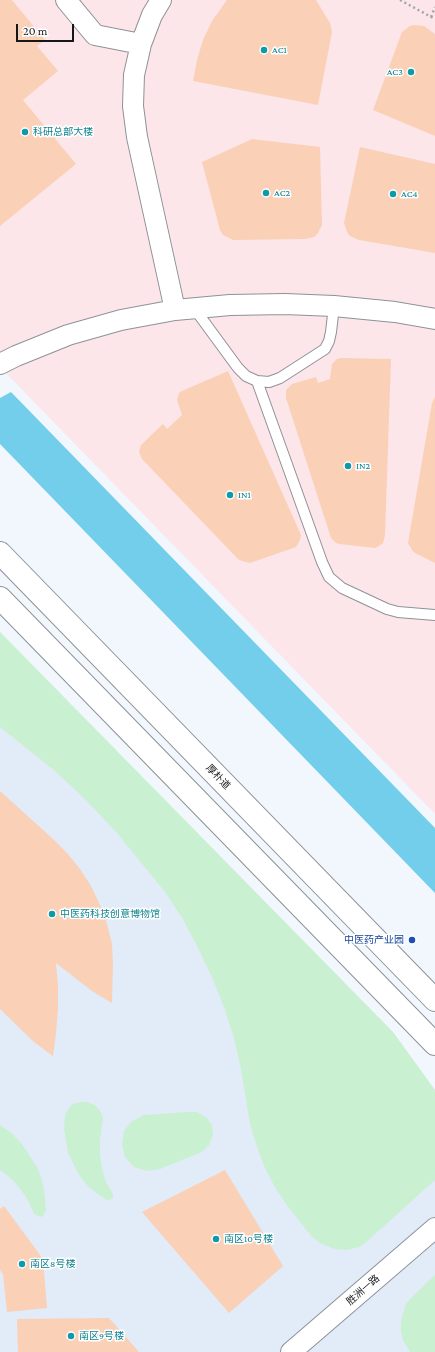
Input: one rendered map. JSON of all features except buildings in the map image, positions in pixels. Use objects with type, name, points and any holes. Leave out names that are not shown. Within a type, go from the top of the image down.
[{"type":"main road","name":"厚朴道","points":[[0,553],[435,1000]]},
{"type":"main road","points":[[0,598],[435,1044]]},
{"type":"street","points":[[66,0],[95,35],[141,44]]},
{"type":"street","points":[[161,0],[152,15],[141,44],[134,75],[133,106],[137,137],[184,309]]},
{"type":"street","points":[[0,364],[16,356],[68,336],[121,320],[184,309],[230,305],[285,304],[334,306],[395,312],[435,319]]},
{"type":"street","name":"胜洲一路","points":[[291,1352],[435,1228]]},
{"type":"lane","points":[[184,309],[246,376],[257,381],[269,382],[280,378],[325,348],[329,341],[331,332],[334,306]]},
{"type":"lane","points":[[257,381],[322,562],[329,577],[342,588],[387,609],[398,612],[435,615]]},
{"type":"path","points":[[400,0],[435,19]]},
{"type":"path","points":[[431,17],[435,7]]},
{"type":"shaded area","points":[[0,0],[435,0],[435,814],[0,367]]},
{"type":"shaded area","points":[[0,632],[393,1032],[435,1090],[435,1352],[0,1352]]},
{"type":"green space","points":[[0,632],[393,1032],[435,1090],[435,1180],[359,1247],[347,1250],[334,1249],[322,1244],[312,1237],[276,1189],[265,1168],[250,1124],[241,1069],[234,1038],[224,1007],[198,948],[183,919],[165,892],[117,833],[87,801],[55,771],[0,727]]},
{"type":"green space","points":[[88,1102],[95,1105],[103,1118],[100,1154],[106,1182],[113,1194],[113,1197],[109,1201],[87,1185],[79,1175],[68,1153],[64,1129],[65,1116],[68,1109],[73,1104]]},
{"type":"green space","points":[[197,1112],[206,1117],[212,1125],[213,1135],[209,1145],[202,1152],[160,1169],[147,1171],[134,1167],[125,1157],[122,1144],[124,1131],[132,1121],[144,1115]]},
{"type":"green space","points":[[0,1125],[21,1143],[38,1169],[43,1184],[45,1199],[46,1210],[43,1216],[40,1217],[34,1214],[28,1200],[21,1190],[13,1180],[0,1170]]},
{"type":"green space","points":[[435,1275],[435,1352],[410,1352],[403,1340],[401,1331],[403,1313],[406,1304]]},
{"type":"water","points":[[11,392],[435,828],[435,893],[0,444],[0,398]]},
{"type":"place","name":"AC1","points":[[264,50]]},
{"type":"place","name":"AC3","points":[[411,72]]},
{"type":"place","name":"科研总部大楼","points":[[25,132]]},
{"type":"place","name":"AC2","points":[[266,193]]},
{"type":"place","name":"AC4","points":[[393,194]]},
{"type":"place","name":"IN2","points":[[348,466]]},
{"type":"place","name":"IN1","points":[[230,495]]},
{"type":"place","name":"中医药科技创意博物馆","points":[[52,914]]},
{"type":"place","name":"中医药产业园","points":[[412,940]]},
{"type":"place","name":"南区10号楼","points":[[216,1239]]},
{"type":"place","name":"南区8号楼","points":[[22,1264]]},
{"type":"place","name":"南区9号楼","points":[[71,1336]]}]
